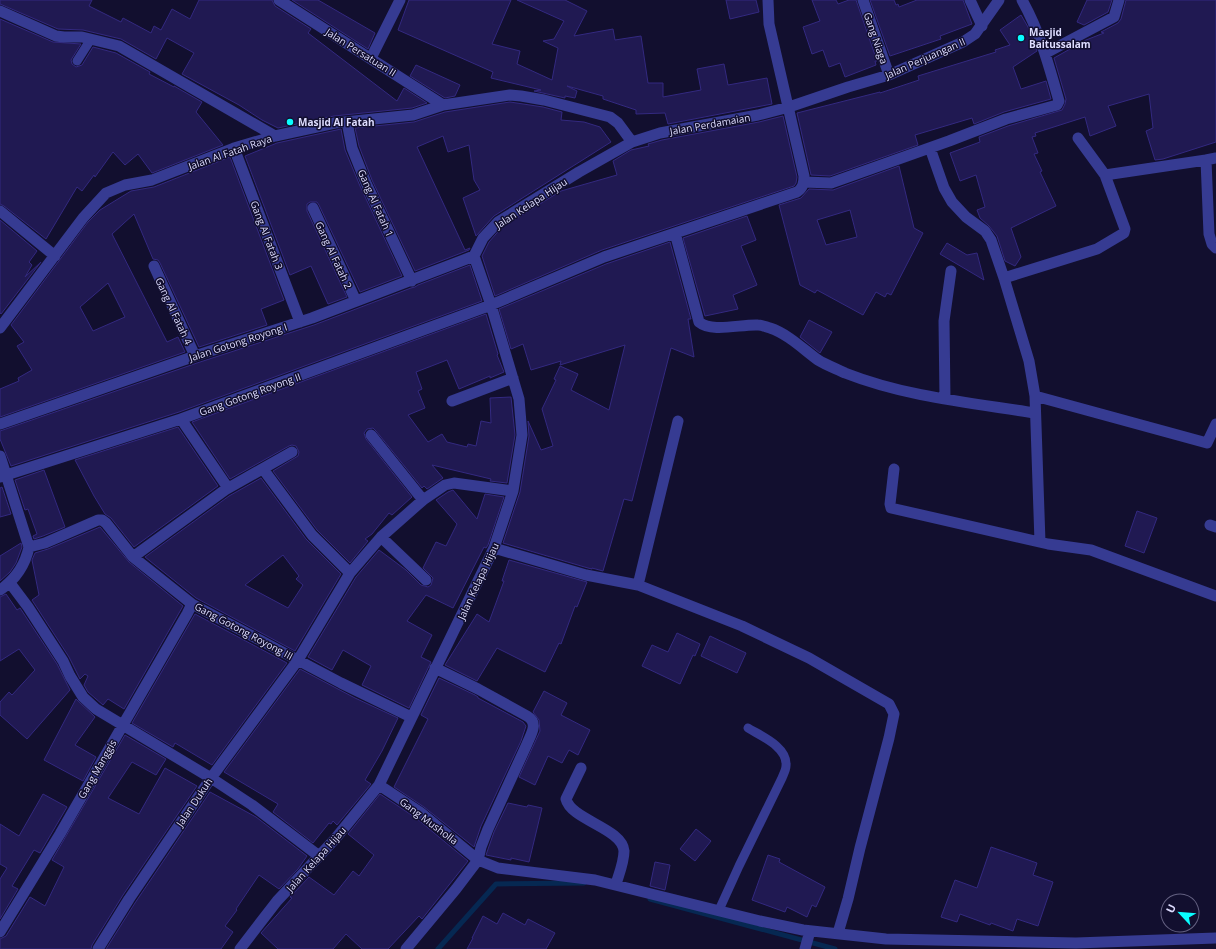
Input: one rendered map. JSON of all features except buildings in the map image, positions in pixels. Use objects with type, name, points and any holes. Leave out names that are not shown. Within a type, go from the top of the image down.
[{"type":"street","name":"Jalan Persatuan II","points":[[279,0],[443,105]]},
{"type":"street","points":[[371,58],[400,0]]},
{"type":"street","points":[[768,0],[769,24],[789,107],[804,182],[830,183],[930,148],[1006,119],[1057,105],[1059,101],[1046,53],[1030,13],[1022,0]]},
{"type":"street","name":"Gang Niaga","points":[[863,0],[889,75]]},
{"type":"street","points":[[970,0],[982,26]]},
{"type":"street","name":"Jalan Perjuangan II","points":[[789,107],[889,75],[963,42],[975,34],[982,26],[987,16],[999,0]]},
{"type":"street","points":[[1046,53],[1114,17],[1119,0]]},
{"type":"street","points":[[0,11],[56,36],[82,37],[119,46],[275,136]]},
{"type":"street","name":"Jalan Al Fatah Raya","points":[[0,328],[83,218],[106,193],[126,185],[152,180],[234,148],[275,136],[335,124],[413,115],[443,105],[510,95],[544,100],[610,118],[618,123],[632,142]]},
{"type":"street","name":"Jalan Perdamaian","points":[[632,142],[660,133],[758,115],[789,107]]},
{"type":"street","name":"Gang Al Fatah 1","points":[[347,122],[352,148],[366,183],[412,281]]},
{"type":"street","points":[[1004,278],[1097,249],[1124,233],[1125,229],[1105,175],[1078,138]]},
{"type":"street","name":"Jalan Kelapa Hijau","points":[[240,949],[277,901],[335,839],[378,785],[494,548],[513,491],[522,435],[519,399],[491,305],[474,256],[483,238],[498,222],[579,172],[632,142]]},
{"type":"street","name":"Gang Al Fatah 3","points":[[234,148],[300,322]]},
{"type":"street","points":[[930,148],[944,188],[952,202],[966,217],[985,231],[991,240],[1030,361],[1036,413],[1040,542]]},
{"type":"street","points":[[1105,175],[1211,159],[1209,234],[1212,244],[1216,248]]},
{"type":"street","name":"Gang Gotong Royong II","points":[[3,476],[62,459],[181,419],[491,305],[604,257],[797,192],[801,189],[804,182]]},
{"type":"street","name":"Gang Al Fatah 2","points":[[313,208],[356,301]]},
{"type":"street","points":[[0,211],[55,256]]},
{"type":"street","points":[[675,233],[695,310],[699,322],[704,326],[759,325],[772,329],[785,336],[819,361],[846,373],[896,390],[1036,413]]},
{"type":"street","name":"Jalan Gotong Royong I","points":[[0,424],[195,356],[300,322],[412,281],[474,256]]},
{"type":"street","name":"Gang Al Fatah 4","points":[[154,266],[195,356]]},
{"type":"street","points":[[945,399],[944,321],[951,271]]},
{"type":"street","points":[[452,401],[513,378]]},
{"type":"street","points":[[1035,396],[1212,445],[1216,424]]},
{"type":"street","points":[[181,419],[228,488]]},
{"type":"street","points":[[638,585],[678,421]]},
{"type":"street","points":[[371,435],[423,500]]},
{"type":"street","points":[[134,557],[228,488],[292,452]]},
{"type":"street","points":[[0,456],[3,476],[29,547],[26,559],[20,571],[10,583],[0,590]]},
{"type":"street","points":[[263,469],[312,535],[350,573]]},
{"type":"street","points":[[894,469],[890,504],[891,508],[1040,542],[1091,550],[1216,596]]},
{"type":"street","name":"Jalan Dukuh","points":[[98,949],[129,899],[211,778],[298,660],[350,573],[381,537],[423,500],[445,485],[454,483],[513,491]]},
{"type":"street","name":"Gang Gotong Royong III","points":[[29,547],[46,543],[98,520],[102,520],[134,557],[192,604],[411,717]]},
{"type":"street","points":[[381,537],[426,580]]},
{"type":"street","points":[[494,548],[586,575],[638,585],[742,626],[809,658],[885,700],[889,704],[894,714],[882,769],[838,933]]},
{"type":"street","points":[[10,583],[32,612],[63,661],[83,697],[96,709],[122,726],[211,778],[252,805],[319,856]]},
{"type":"street","name":"Gang Manggis","points":[[0,932],[60,834],[192,604]]},
{"type":"street","points":[[406,949],[478,860],[488,828],[531,734],[533,721],[478,689],[435,668]]},
{"type":"street","points":[[581,768],[566,799],[567,804],[616,837],[622,843],[624,850],[616,884]]},
{"type":"street","name":"Gang Musholla","points":[[378,785],[420,812],[462,845],[478,860]]},
{"type":"street","points":[[478,860],[498,868],[616,884],[760,921],[808,939],[838,933],[886,939],[1068,943],[1216,938]]},
{"type":"lane","points":[[77,61],[91,39]]},
{"type":"lane","points":[[719,910],[782,778],[786,766],[785,756],[780,749],[748,728]]},
{"type":"waterway","points":[[438,949],[496,884],[584,883]]},
{"type":"waterway","points":[[650,899],[835,949]]},
{"type":"place","name":"Masjid Baitussalam","points":[[1021,38]]},
{"type":"place","name":"Masjid Al Fatah","points":[[290,122]]}]
